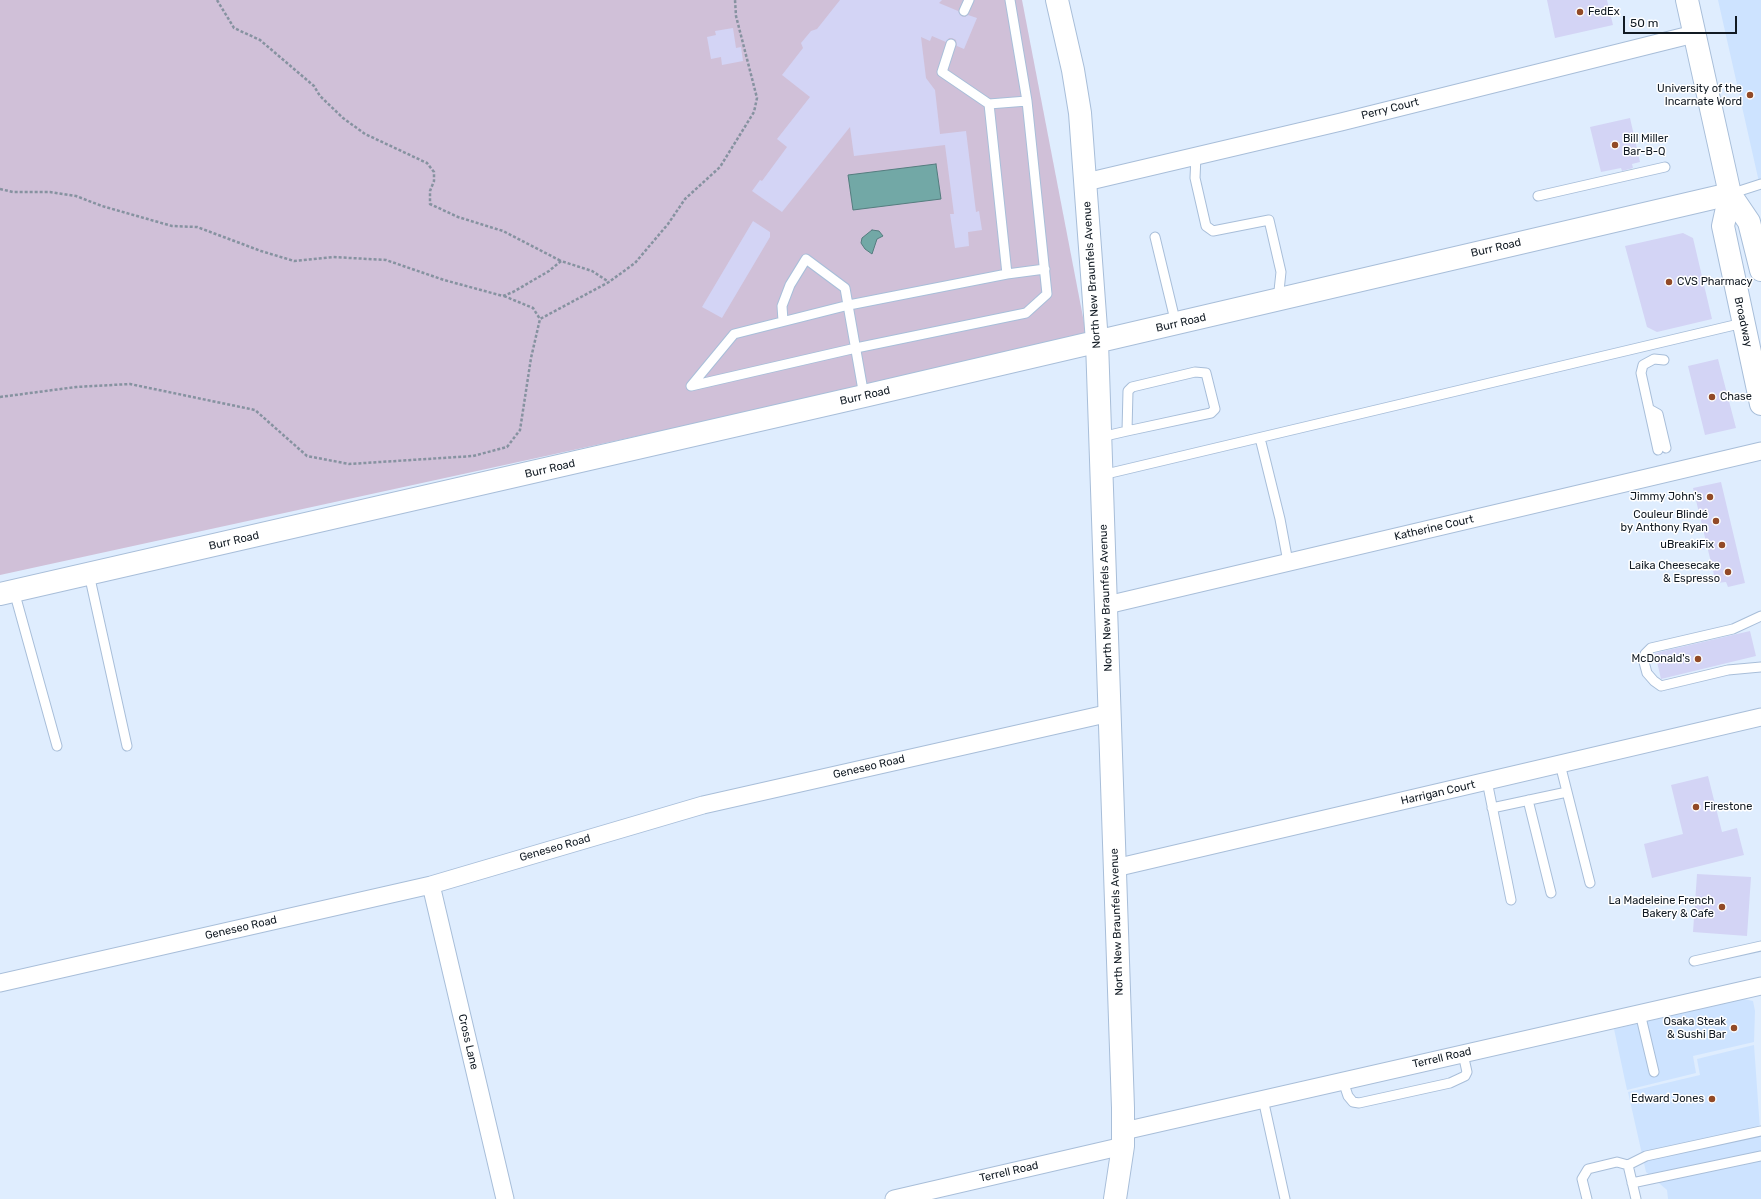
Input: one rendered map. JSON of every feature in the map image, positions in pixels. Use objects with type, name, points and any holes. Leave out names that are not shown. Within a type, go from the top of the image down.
[{"type":"street","name":"North New Braunfels Avenue","points":[[1057,0],[1073,70],[1080,113],[1097,342],[1107,605],[1123,1138],[1115,1199]]},
{"type":"street","name":"Broadway","points":[[1687,0],[1730,194],[1749,222],[1761,270]]},
{"type":"street","name":"Perry Court","points":[[1086,182],[1694,34]]},
{"type":"street","name":"Broadway","points":[[1730,194],[1723,226],[1761,404]]},
{"type":"street","name":"Burr Road","points":[[7,593],[864,396],[1018,359],[1176,324],[1730,194]]},
{"type":"street","name":"Katherine Court","points":[[1107,605],[1761,451]]},
{"type":"street","name":"Geneseo Road","points":[[0,983],[431,885],[703,805],[1110,713]]},
{"type":"street","name":"Harrigan Court","points":[[1115,868],[1761,717]]},
{"type":"street","name":"Cross Lane","points":[[431,885],[505,1199]]},
{"type":"street","name":"Terrell Road","points":[[894,1199],[1262,1099],[1761,986]]},
{"type":"lane","points":[[964,11],[969,0]]},
{"type":"lane","points":[[1010,0],[1027,101],[1045,269],[1047,294],[1026,313],[856,348],[691,386],[734,334],[849,305],[1007,274],[1045,269]]},
{"type":"lane","points":[[951,44],[942,72],[989,104],[1027,101]]},
{"type":"lane","points":[[989,104],[1007,274]]},
{"type":"lane","points":[[1196,156],[1195,178],[1206,226],[1213,231],[1269,220],[1281,272],[1278,300]]},
{"type":"lane","points":[[1538,196],[1665,167]]},
{"type":"lane","points":[[1730,194],[1761,184]]},
{"type":"lane","points":[[1155,237],[1176,324]]},
{"type":"lane","points":[[782,322],[782,306],[790,284],[806,259],[845,288],[856,348],[858,373],[864,396]]},
{"type":"lane","points":[[1102,475],[1531,372],[1743,323]]},
{"type":"lane","points":[[1662,449],[1649,409],[1641,373],[1643,365],[1654,359],[1664,360]]},
{"type":"lane","points":[[1101,437],[1211,413],[1215,409],[1206,373],[1195,372],[1132,387],[1128,390],[1127,431]]},
{"type":"lane","points":[[1260,438],[1280,519],[1288,562]]},
{"type":"lane","points":[[89,574],[127,746]]},
{"type":"lane","points":[[7,593],[57,746]]},
{"type":"lane","points":[[1761,616],[1733,629],[1650,648],[1645,654],[1644,662],[1647,673],[1661,686],[1728,670],[1761,667]]},
{"type":"lane","points":[[1560,764],[1590,883]]},
{"type":"lane","points":[[1487,781],[1511,900]]},
{"type":"lane","points":[[1492,808],[1567,792]]},
{"type":"lane","points":[[1528,800],[1551,893]]},
{"type":"lane","points":[[1694,961],[1761,946]]},
{"type":"lane","points":[[1640,1013],[1654,1072]]},
{"type":"lane","points":[[1343,1081],[1348,1096],[1353,1102],[1359,1103],[1450,1083],[1465,1076],[1467,1072],[1463,1054]]},
{"type":"lane","points":[[1262,1099],[1285,1199]]},
{"type":"lane","points":[[1587,1199],[1582,1179],[1588,1169],[1617,1162],[1628,1165],[1646,1156],[1761,1131]]},
{"type":"lane","points":[[1632,1183],[1761,1156]]},
{"type":"lane","points":[[1628,1165],[1636,1199]]},
{"type":"path","points":[[217,0],[234,28],[260,40],[314,86],[320,96],[343,118],[366,134],[427,163],[434,172],[434,182],[430,191],[430,204],[458,216],[503,231],[561,261],[592,271],[609,282]]},
{"type":"path","points":[[540,318],[609,282],[635,263],[668,224],[685,199],[720,167],[754,112],[756,98],[736,16],[735,0]]},
{"type":"path","points":[[0,189],[13,192],[50,192],[76,196],[102,206],[172,226],[197,227],[261,251],[294,261],[333,257],[386,260],[444,280],[503,296],[533,308],[540,318],[531,358],[520,430],[507,447],[473,456],[349,464],[307,456],[255,410],[130,384],[76,386],[0,397]]},
{"type":"path","points":[[503,296],[513,292],[549,271],[561,261]]},
{"type":"shaded area","points":[[0,0],[1022,0],[1087,338],[0,575]]},
{"type":"shaded area","name":"University of the Incarnate Word","points":[[1718,0],[1761,0],[1761,191]]},
{"type":"shaded area","points":[[936,164],[941,199],[853,210],[848,175]]},
{"type":"shaded area","points":[[872,230],[879,231],[883,236],[877,239],[872,254],[865,249],[861,243],[862,238]]},
{"type":"shaded area","points":[[1744,999],[1753,1001],[1755,1011],[1754,1042],[1693,1056],[1696,1073],[1627,1090],[1614,1029]]},
{"type":"shaded area","points":[[1754,1045],[1761,1143],[1761,1199],[1668,1199],[1667,1190],[1646,1172],[1628,1092],[1700,1075],[1697,1059]]},
{"type":"building","points":[[840,0],[942,0],[939,3],[958,11],[961,16],[965,17],[968,15],[977,18],[964,49],[957,46],[956,40],[952,38],[949,38],[946,42],[932,36],[930,41],[921,37],[926,78],[935,90],[940,134],[966,131],[976,212],[979,211],[982,230],[968,232],[969,246],[955,248],[950,214],[954,214],[945,145],[854,156],[850,127],[782,212],[752,191],[760,180],[762,181],[787,147],[777,139],[810,97],[782,75],[803,48],[801,43],[811,31],[817,29]]},
{"type":"building","name":"FedEx","points":[[1547,0],[1607,0],[1613,25],[1555,38]]},
{"type":"building","points":[[733,28],[736,48],[741,47],[743,61],[722,65],[721,57],[711,59],[707,37],[716,35],[715,31]]},
{"type":"building","name":"Bill Miller Bar-B-Q","points":[[1630,118],[1640,162],[1632,164],[1633,168],[1622,171],[1621,168],[1601,172],[1590,127]]},
{"type":"building","points":[[753,221],[770,232],[770,237],[722,318],[702,307]]},
{"type":"building","name":"CVS Pharmacy","points":[[1683,233],[1693,238],[1712,319],[1657,332],[1647,327],[1625,246]]},
{"type":"building","name":"Chase","points":[[1718,359],[1736,428],[1705,435],[1688,366]]},
{"type":"building","points":[[1721,482],[1745,583],[1728,587],[1726,582],[1716,583],[1693,488]]},
{"type":"building","name":"McDonald's","points":[[1750,631],[1756,656],[1661,679],[1655,653]]},
{"type":"building","name":"Firestone","points":[[1708,776],[1722,832],[1737,828],[1744,855],[1652,878],[1644,844],[1683,834],[1671,785]]},
{"type":"building","name":"La Madeleine French Bakery & Cafe","points":[[1697,874],[1751,877],[1747,936],[1693,932]]},
{"type":"place","name":"FedEx","points":[[1580,12]]},
{"type":"place","name":"University of the Incarnate Word","points":[[1750,95]]},
{"type":"place","name":"Bill Miller Bar-B-Q","points":[[1615,145]]},
{"type":"place","name":"CVS Pharmacy","points":[[1669,282]]},
{"type":"place","name":"Chase","points":[[1712,397]]},
{"type":"place","name":"Jimmy John's","points":[[1710,497]]},
{"type":"place","name":"Couleur Blindé by Anthony Ryan","points":[[1716,521]]},
{"type":"place","name":"uBreakiFix","points":[[1722,545]]},
{"type":"place","name":"Laika Cheesecake & Espresso","points":[[1728,572]]},
{"type":"place","name":"McDonald's","points":[[1698,659]]},
{"type":"place","name":"Firestone","points":[[1696,807]]},
{"type":"place","name":"La Madeleine French Bakery & Cafe","points":[[1722,907]]},
{"type":"place","name":"Osaka Steak & Sushi Bar","points":[[1734,1028]]},
{"type":"place","name":"Edward Jones","points":[[1712,1099]]}]
